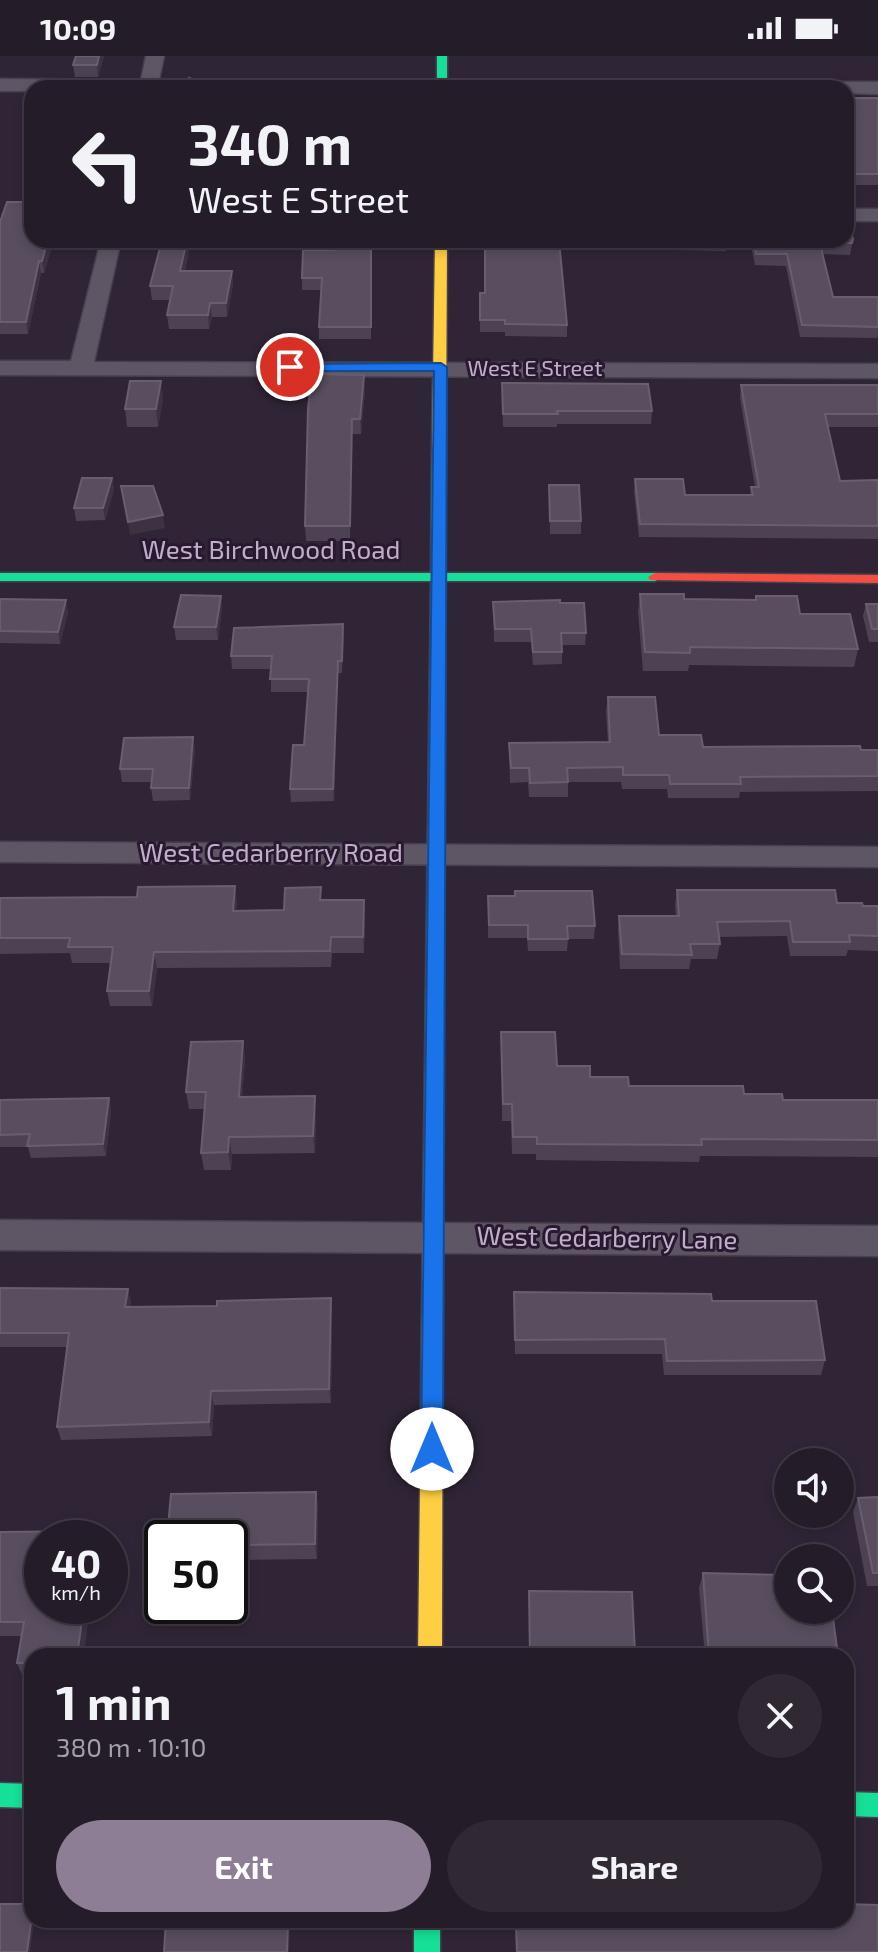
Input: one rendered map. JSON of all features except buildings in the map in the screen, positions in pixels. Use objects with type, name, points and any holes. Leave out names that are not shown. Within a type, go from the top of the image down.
[{"type":"main road","points":[[442,56],[442,80]]},
{"type":"main road","points":[[430,1648],[441,248]]},
{"type":"main road","name":"West Birchwood Road","points":[[0,577],[878,579]]},
{"type":"main road","points":[[0,1795],[24,1796]]},
{"type":"main road","points":[[854,1804],[878,1805]]},
{"type":"main road","points":[[427,1928],[427,1952]]},
{"type":"street","points":[[149,80],[155,56]]},
{"type":"street","points":[[0,85],[24,85]]},
{"type":"street","points":[[854,88],[878,88]]},
{"type":"street","points":[[854,215],[878,215]]},
{"type":"street","points":[[81,368],[109,248]]},
{"type":"street","name":"West E Street","points":[[0,368],[441,367],[878,371]]},
{"type":"street","name":"West Cedarberry Road","points":[[0,852],[878,857]]},
{"type":"street","name":"West Cedarberry Lane","points":[[0,1235],[878,1241]]},
{"type":"traffic: fast","points":[[442,56],[442,80]]},
{"type":"traffic: fast","points":[[433,1222],[439,445]]},
{"type":"traffic: fast","points":[[0,577],[655,577]]},
{"type":"traffic: fast","points":[[0,1795],[24,1796]]},
{"type":"traffic: fast","points":[[854,1804],[878,1805]]},
{"type":"traffic: fast","points":[[427,1928],[427,1952]]},
{"type":"traffic: slow","points":[[439,445],[441,248]]},
{"type":"traffic: slow","points":[[430,1648],[433,1222]]},
{"type":"traffic: jam","points":[[655,577],[878,579]]},
{"type":"route","points":[[290,367],[441,367],[432,1449]]}]
